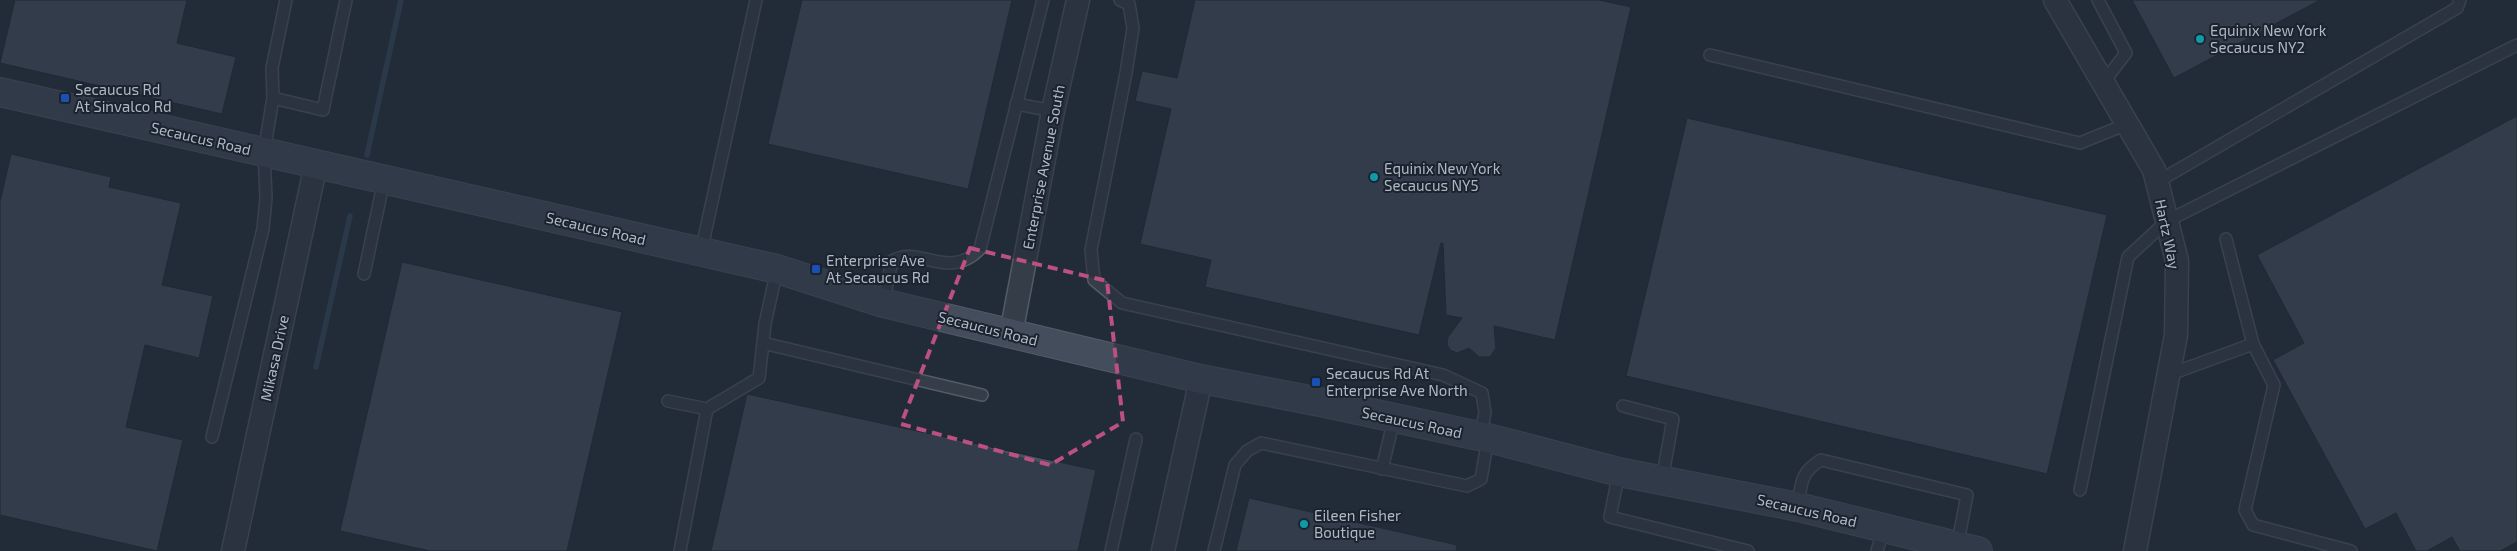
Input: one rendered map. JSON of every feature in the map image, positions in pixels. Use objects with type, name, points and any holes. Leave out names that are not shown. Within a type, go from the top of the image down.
[{"type":"main road","name":"Secaucus Road","points":[[0,92],[777,269],[883,303],[1201,379],[1484,437],[1619,472],[1798,507],[1880,540],[1964,549]]},
{"type":"street","name":"Enterprise Avenue South","points":[[1011,334],[1052,111],[1078,0]]},
{"type":"street","name":"Hartz Way","points":[[2050,1],[2103,84],[2154,170],[2177,261],[2176,335],[2135,551]]},
{"type":"street","name":"Mikasa Drive","points":[[232,551],[316,164]]},
{"type":"street","points":[[1163,551],[1201,379]]},
{"type":"lane","points":[[212,437],[263,229],[266,198],[264,152],[272,98],[272,68],[286,0]]},
{"type":"lane","points":[[272,98],[322,110],[346,0]]},
{"type":"lane","points":[[701,252],[756,0]]},
{"type":"lane","points":[[883,303],[892,261],[896,258],[903,256],[942,263],[961,263],[974,256],[980,249],[1042,0]]},
{"type":"lane","points":[[1120,0],[1129,4],[1133,28],[1091,250],[1094,280],[1122,303],[1443,375],[1482,393],[1485,413],[1481,478],[1467,486],[1261,443],[1247,452],[1235,465],[1214,551]]},
{"type":"lane","points":[[2098,0],[2126,53],[2103,84]]},
{"type":"lane","points":[[2157,182],[2457,8],[2460,0]]},
{"type":"lane","points":[[2080,490],[2128,257],[2167,221],[2517,45]]},
{"type":"lane","points":[[1710,54],[2080,143],[2127,124]]},
{"type":"lane","points":[[1016,104],[1052,111]]},
{"type":"lane","points":[[364,274],[384,180]]},
{"type":"lane","points":[[2226,239],[2253,344],[2274,385],[2245,510],[2253,525],[2351,551]]},
{"type":"lane","points":[[668,401],[707,409],[758,378],[777,269]]},
{"type":"lane","points":[[763,343],[982,395]]},
{"type":"lane","points":[[2168,375],[2253,344]]},
{"type":"lane","points":[[1623,406],[1673,419],[1662,480]]},
{"type":"lane","points":[[680,551],[707,409]]},
{"type":"lane","points":[[1382,469],[1394,419]]},
{"type":"lane","points":[[1111,551],[1136,439]]},
{"type":"lane","points":[[1798,507],[1802,483],[1808,467],[1821,460],[1967,495],[1964,549]]},
{"type":"lane","points":[[1619,472],[1610,517],[1748,551]]},
{"type":"highlighted area","points":[[970,248],[1107,281],[1123,422],[1050,465],[901,424]]},
{"type":"building","points":[[15,0],[187,0],[177,43],[236,57],[222,114],[0,63]]},
{"type":"building","points":[[802,0],[1012,0],[968,189],[768,144]]},
{"type":"building","name":"Equinix New York Secaucus NY5","points":[[1195,0],[1599,0],[1631,7],[1555,340],[1494,326],[1496,348],[1490,357],[1479,357],[1469,348],[1457,353],[1450,350],[1447,344],[1448,337],[1462,318],[1446,315],[1443,243],[1441,243],[1419,335],[1205,287],[1211,260],[1140,244],[1171,109],[1135,101],[1142,71],[1177,78]]},
{"type":"building","name":"Equinix New York Secaucus NY2","points":[[2132,0],[2320,0],[2174,78]]},
{"type":"building","points":[[2517,116],[2517,542],[2500,551],[2460,551],[2452,537],[2427,551],[2416,551],[2396,513],[2365,529],[2273,360],[2304,343],[2257,255]]},
{"type":"building","points":[[1687,118],[2107,215],[2047,474],[1626,376]]},
{"type":"building","points":[[11,154],[111,177],[109,187],[181,203],[162,285],[213,296],[199,358],[145,345],[126,427],[183,440],[157,551],[0,515],[0,202]]},
{"type":"building","points":[[402,262],[622,312],[567,551],[430,551],[340,531]]},
{"type":"building","points":[[747,394],[1096,470],[1078,551],[711,551]]},
{"type":"building","name":"Eileen Fisher Boutique","points":[[1249,498],[1457,545],[1456,551],[1236,551]]},
{"type":"waterway","points":[[367,155],[401,0]]},
{"type":"waterway","points":[[316,367],[350,216]]},
{"type":"place","name":"Equinix New York Secaucus NY2","points":[[2200,39]]},
{"type":"place","name":"Secaucus Rd At Sinvalco Rd","points":[[65,98]]},
{"type":"place","name":"Equinix New York Secaucus NY5","points":[[1374,177]]},
{"type":"place","name":"Enterprise Ave At Secaucus Rd","points":[[816,269]]},
{"type":"place","name":"Secaucus Rd At Enterprise Ave North","points":[[1316,382]]},
{"type":"place","name":"Eileen Fisher Boutique","points":[[1304,524]]}]
